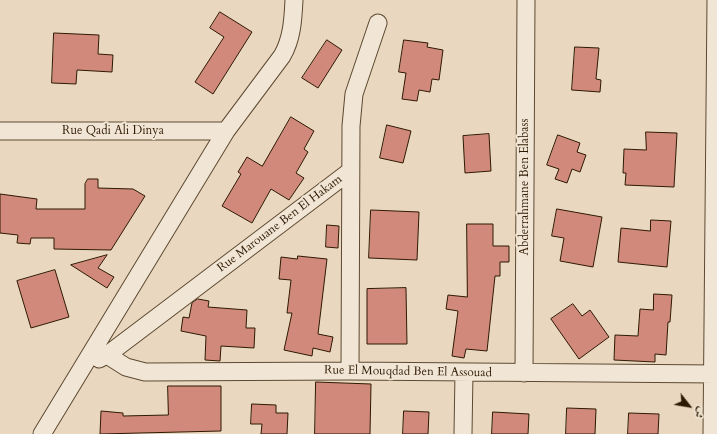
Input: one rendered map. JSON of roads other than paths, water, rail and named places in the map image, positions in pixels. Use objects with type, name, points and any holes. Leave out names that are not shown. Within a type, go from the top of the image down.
[{"type":"street","points":[[42,434],[86,364],[226,131],[275,67],[288,45],[297,0]]},
{"type":"street","name":"Abderrahmane Ben Elabass","points":[[524,373],[526,0]]},
{"type":"street","points":[[712,434],[715,374],[716,0]]},
{"type":"street","name":"Rue Marouane Ben El Hakam","points":[[86,364],[107,355],[349,172],[354,94],[378,23]]},
{"type":"street","name":"Rue Qadi Ali Dinya","points":[[0,131],[226,131]]},
{"type":"street","points":[[349,172],[350,371]]},
{"type":"street","name":"Rue El Mouqdad Ben El Assouad","points":[[107,355],[126,367],[145,372],[350,371],[715,374]]},
{"type":"street","points":[[463,434],[464,372]]}]
